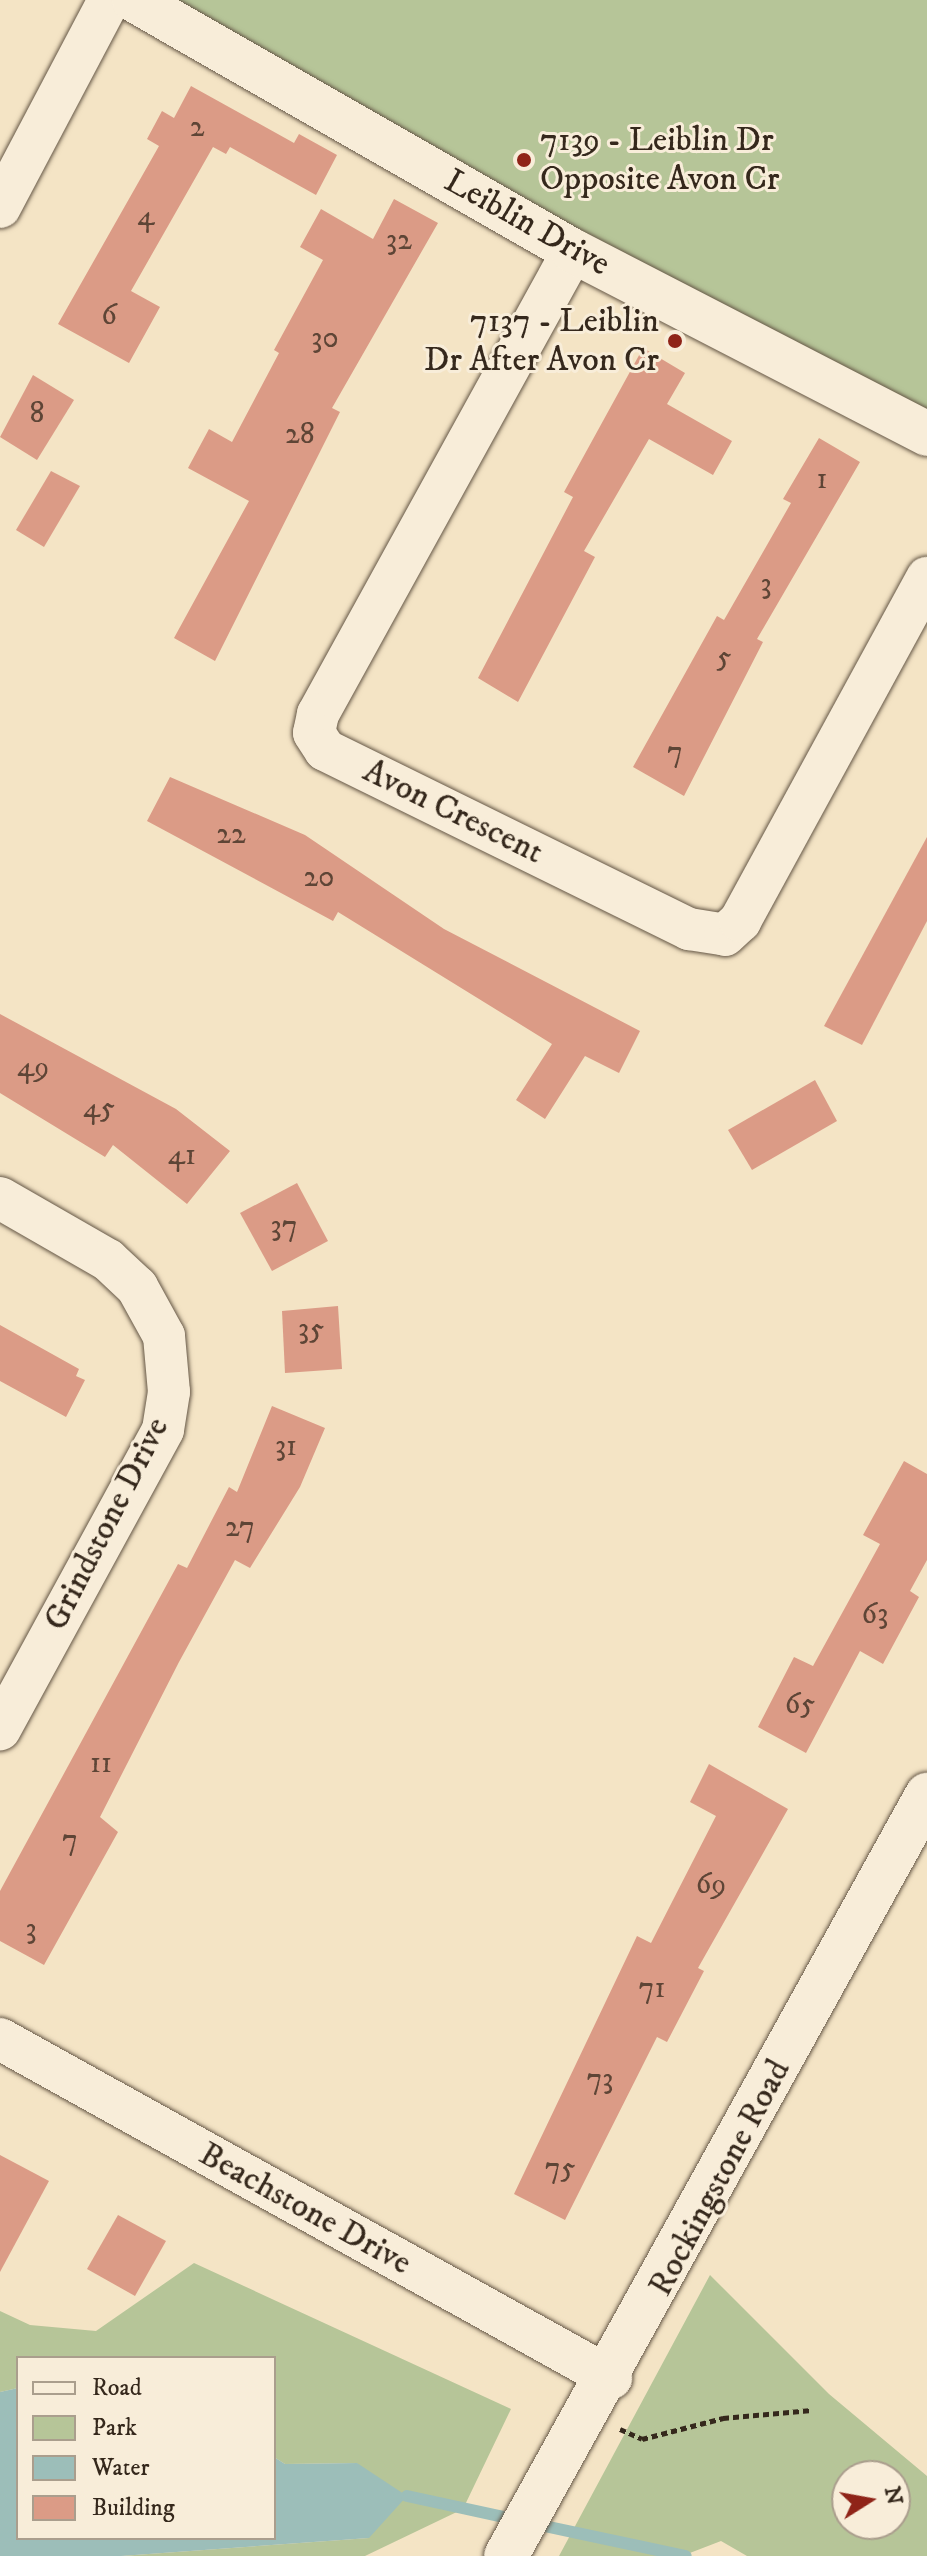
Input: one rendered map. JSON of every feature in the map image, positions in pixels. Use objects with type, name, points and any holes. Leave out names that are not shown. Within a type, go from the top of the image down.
[{"type":"street","points":[[0,207],[109,0]]},
{"type":"street","name":"Leiblin Drive","points":[[134,0],[573,251],[927,434]]},
{"type":"street","name":"Avon Crescent","points":[[573,251],[318,714],[314,733],[325,750],[689,929],[725,935],[740,921],[927,578]]},
{"type":"street","name":"Grindstone Drive","points":[[0,1198],[108,1260],[137,1287],[164,1336],[169,1392],[163,1430],[0,1729]]},
{"type":"street","name":"Rockingstone Road","points":[[506,2556],[601,2396],[927,1795]]},
{"type":"street","name":"Beachstone Drive","points":[[0,2039],[601,2396]]},
{"type":"path","points":[[601,2396],[642,2439],[723,2418],[812,2410]]},
{"type":"green space","points":[[132,0],[927,0],[927,435]]},
{"type":"green space","points":[[194,2263],[511,2409],[463,2509],[365,2556],[121,2556],[369,2538],[357,2463],[285,2464],[276,2458],[276,2356],[16,2356],[16,2388],[0,2392],[0,2311],[30,2325],[96,2331]]},
{"type":"green space","points":[[710,2275],[829,2394],[908,2460],[831,2460],[831,2540],[911,2540],[911,2463],[927,2476],[927,2556],[747,2556],[721,2541],[682,2556],[559,2556]]},
{"type":"water","points":[[16,2388],[16,2540],[276,2540],[276,2458],[285,2464],[357,2463],[407,2496],[369,2538],[121,2556],[0,2556],[0,2392]]},
{"type":"building","points":[[191,86],[294,143],[299,134],[337,155],[316,195],[230,147],[226,154],[213,147],[131,291],[160,307],[129,363],[58,324],[159,146],[147,139],[162,111],[174,118]]},
{"type":"building","points":[[394,199],[438,223],[332,408],[340,412],[215,661],[174,638],[249,501],[188,468],[209,429],[232,442],[279,353],[274,350],[323,260],[300,247],[321,209],[373,239]]},
{"type":"building","points":[[643,348],[685,373],[667,404],[732,441],[713,475],[649,439],[584,551],[595,557],[518,702],[478,678],[573,497],[564,492]]},
{"type":"building","points":[[33,375],[74,400],[37,460],[0,437]]},
{"type":"building","points":[[819,438],[860,462],[757,639],[763,642],[684,796],[633,767],[717,616],[724,620],[791,503],[783,499]]},
{"type":"building","points":[[51,471],[80,486],[44,547],[16,530]]},
{"type":"building","points":[[170,777],[305,835],[444,929],[640,1031],[619,1073],[585,1056],[545,1119],[516,1100],[552,1044],[338,912],[333,921],[147,821]]},
{"type":"building","points":[[927,837],[927,921],[862,1045],[824,1026]]},
{"type":"building","points":[[0,1014],[176,1109],[230,1151],[187,1204],[113,1145],[105,1157],[0,1093]]},
{"type":"building","points":[[815,1080],[837,1121],[752,1170],[728,1130]]},
{"type":"building","points":[[297,1183],[328,1241],[272,1271],[240,1213]]},
{"type":"building","points":[[338,1306],[342,1369],[285,1373],[282,1311]]},
{"type":"building","points":[[0,1325],[79,1369],[76,1376],[85,1380],[66,1417],[0,1381]]},
{"type":"building","points":[[272,1406],[325,1428],[300,1487],[250,1568],[235,1560],[179,1662],[100,1817],[118,1832],[44,1965],[0,1941],[0,1891],[178,1564],[187,1568],[229,1487],[237,1492]]},
{"type":"building","points":[[904,1461],[927,1474],[927,1560],[910,1591],[919,1597],[883,1664],[860,1651],[806,1753],[758,1727],[794,1657],[813,1666],[880,1544],[863,1535]]},
{"type":"building","points":[[709,1764],[788,1809],[698,1968],[704,1971],[667,2042],[657,2037],[565,2220],[514,2194],[637,1936],[651,1943],[716,1816],[690,1802]]},
{"type":"building","points":[[0,2155],[49,2181],[0,2272]]},
{"type":"building","points":[[118,2215],[166,2241],[135,2296],[87,2269]]},
{"type":"waterway","points":[[407,2496],[517,2520]]},
{"type":"waterway","points":[[535,2524],[686,2556]]},
{"type":"place","name":"7139 - Leiblin Dr Opposite Avon Cr","points":[[524,160]]},
{"type":"place","name":"7137 - Leiblin Dr After Avon Cr","points":[[675,341]]}]
